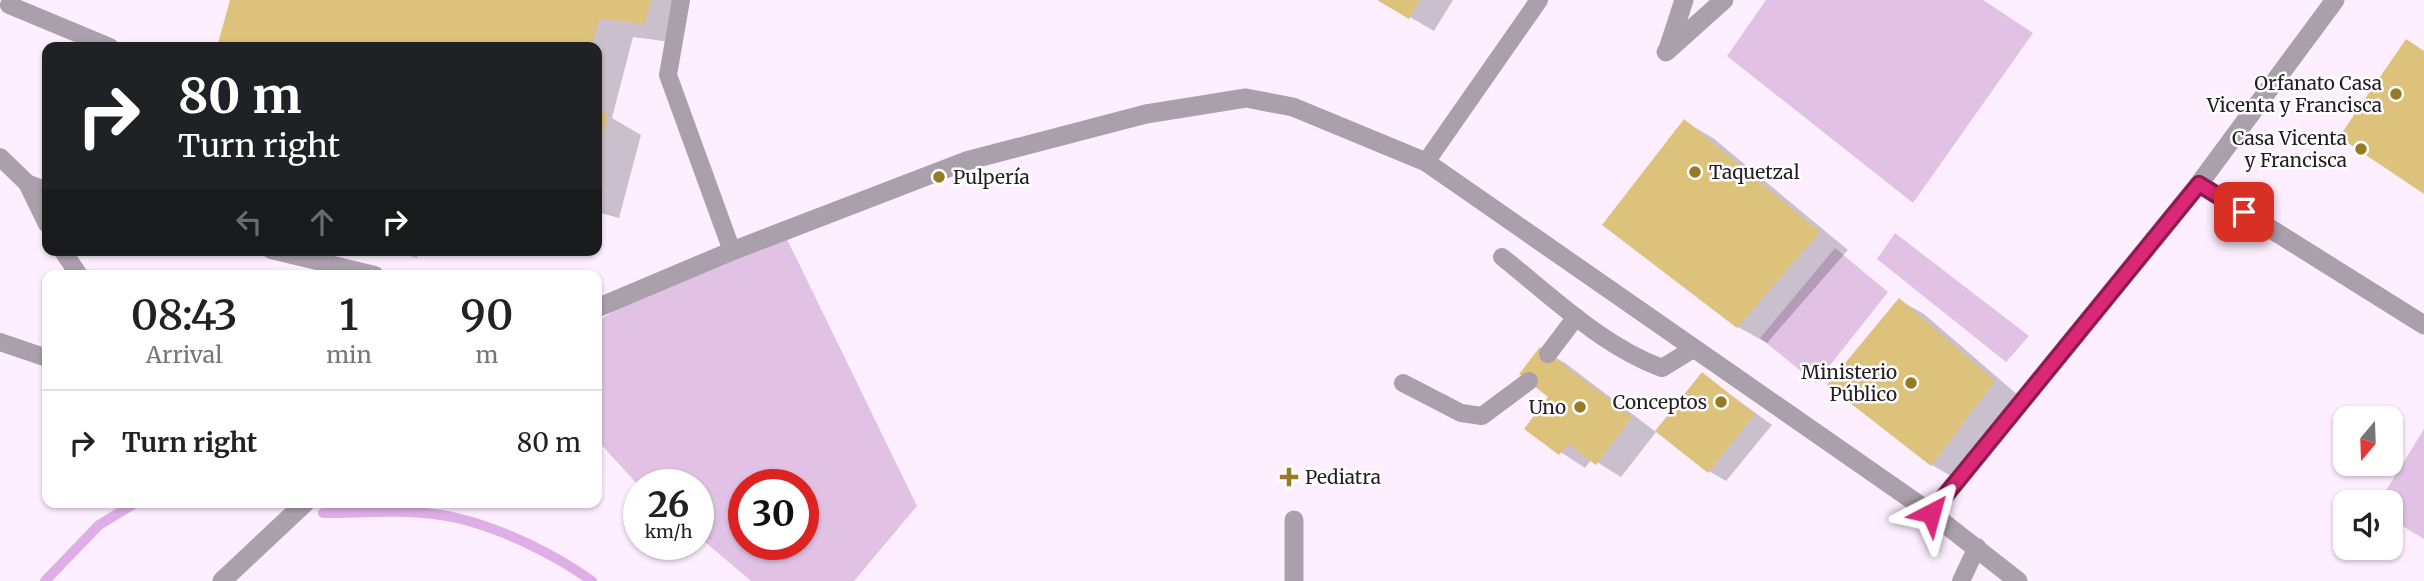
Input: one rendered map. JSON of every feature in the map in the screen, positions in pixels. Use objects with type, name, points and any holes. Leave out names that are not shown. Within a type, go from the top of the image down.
[{"type":"street","points":[[1684,0],[1667,52],[1724,0]]},
{"type":"street","points":[[1931,513],[2199,184],[2335,0]]},
{"type":"street","points":[[602,306],[732,251],[965,161],[1146,114],[1246,98],[1293,107],[1426,162],[1931,513],[2018,581]]},
{"type":"street","points":[[2199,184],[2424,325]]},
{"type":"street","points":[[222,581],[300,508]]},
{"type":"street","points":[[1294,520],[1294,581]]},
{"type":"lane","points":[[681,0],[668,75],[732,251]]},
{"type":"lane","points":[[1426,162],[1538,0]]},
{"type":"lane","points":[[6,7],[97,42]]},
{"type":"lane","points":[[0,157],[27,183],[42,214]]},
{"type":"lane","points":[[27,183],[42,189]]},
{"type":"lane","points":[[296,256],[354,270]]},
{"type":"lane","points":[[1502,257],[1576,317],[1645,362],[1662,368],[1693,349]]},
{"type":"lane","points":[[1548,354],[1576,317]]},
{"type":"lane","points":[[0,342],[42,356]]},
{"type":"lane","points":[[1403,383],[1461,413],[1482,416],[1498,407],[1528,381]]},
{"type":"lane","points":[[1961,581],[1977,547]]},
{"type":"shaded area","points":[[1766,0],[1983,0],[2033,33],[1913,203],[1727,56]]},
{"type":"shaded area","points":[[1895,233],[2029,336],[2006,362],[1877,259]]},
{"type":"shaded area","points":[[785,235],[917,506],[854,581],[751,581],[714,550],[714,469],[623,469],[602,445],[602,319],[630,300]]},
{"type":"shaded area","points":[[1835,248],[1888,292],[1816,383],[1760,338]]},
{"type":"shaded area","points":[[2424,429],[2424,539],[2403,526],[2403,490],[2386,490],[2395,476],[2403,476],[2403,463]]},
{"type":"building","points":[[230,0],[651,0],[645,24],[599,19],[593,42],[218,42]]},
{"type":"building","points":[[1377,0],[1420,0],[1409,19]]},
{"type":"building","name":"Orfanato Casa Vicenta y Francisca","points":[[2406,39],[2424,51],[2424,194],[2339,137]]},
{"type":"building","points":[[602,112],[608,114],[602,137]]},
{"type":"building","name":"Taquetzal","points":[[1684,119],[1820,232],[1737,328],[1602,225]]},
{"type":"building","name":"Ministerio Público","points":[[1899,298],[1995,381],[1931,466],[1827,385]]},
{"type":"building","name":"Uno","points":[[1540,347],[1632,417],[1596,465],[1568,444],[1559,455],[1524,429],[1548,397],[1519,374]]},
{"type":"building","points":[[1702,372],[1755,414],[1708,473],[1655,431]]},
{"type":"waterway","points":[[45,581],[99,525],[127,508]]},
{"type":"waterway","points":[[323,513],[407,512],[457,518],[528,544],[592,581]]},
{"type":"place","name":"Orfanato Casa Vicenta y Francisca","points":[[2396,94]]},
{"type":"place","name":"Casa Vicenta y Francisca","points":[[2361,149]]},
{"type":"place","name":"Taquetzal","points":[[1695,172]]},
{"type":"place","name":"Pulpería","points":[[939,177]]},
{"type":"place","name":"Ministerio Público","points":[[1911,383]]},
{"type":"place","name":"Conceptos","points":[[1721,402]]},
{"type":"place","name":"Uno","points":[[1580,407]]},
{"type":"place","name":"Pediatra","points":[[1289,477]]},
{"type":"route","points":[[1931,513],[2199,184],[2244,212]]}]
